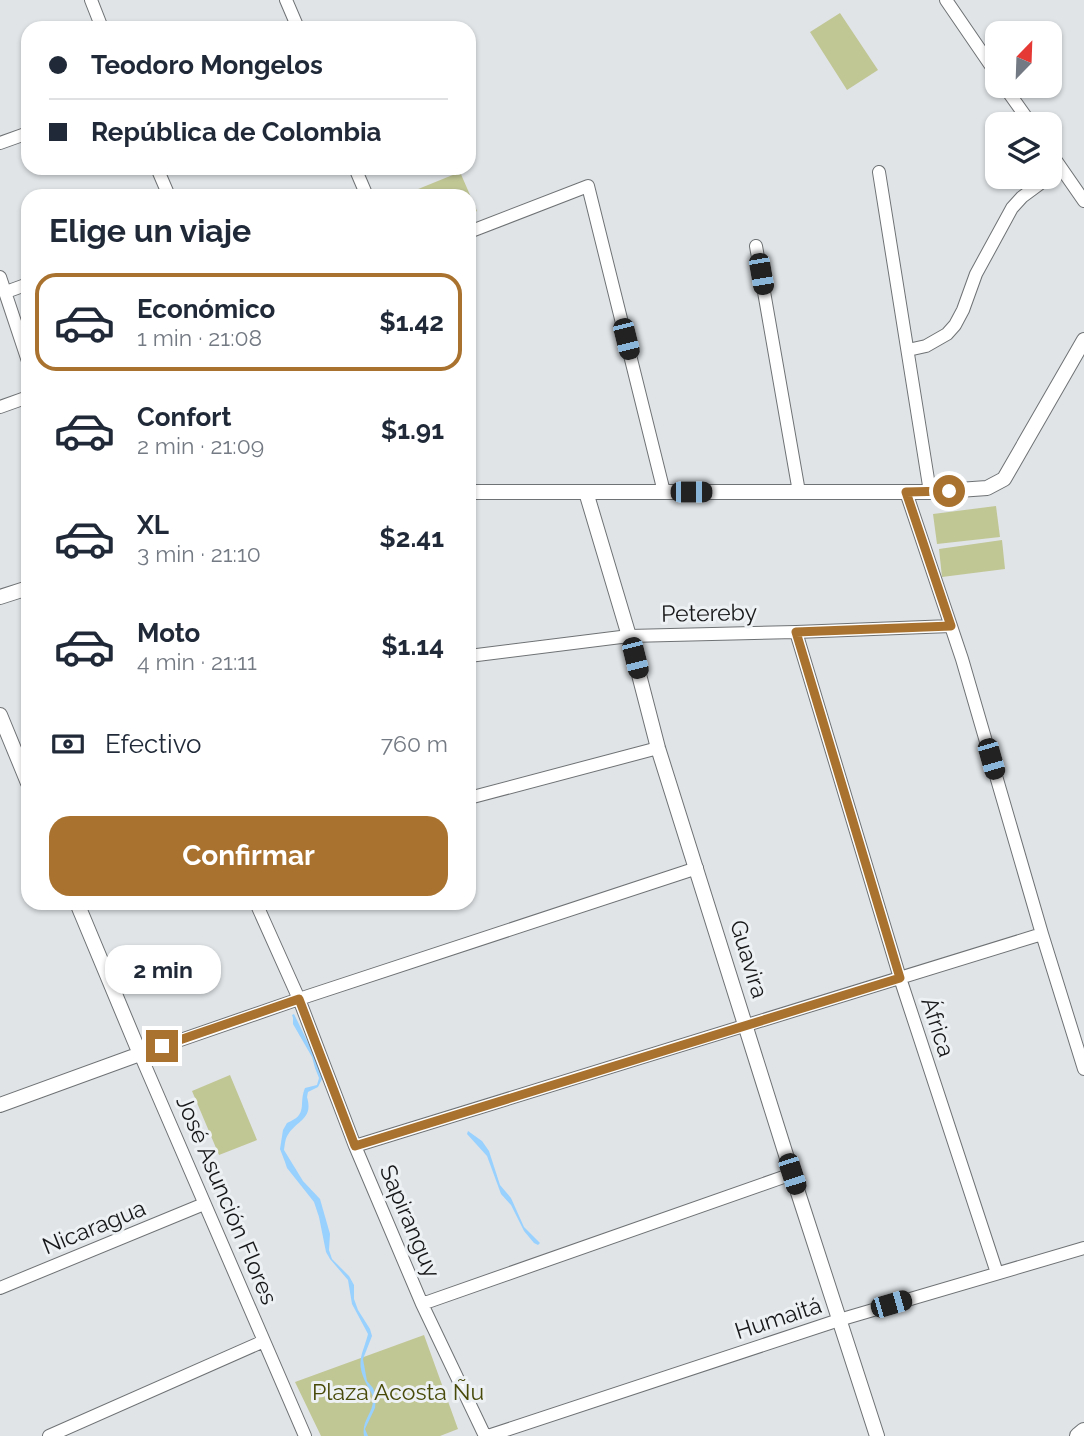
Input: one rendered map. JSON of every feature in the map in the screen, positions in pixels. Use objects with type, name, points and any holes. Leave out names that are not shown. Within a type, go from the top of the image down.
[{"type":"main road","points":[[1078,1436],[1084,1431]]},
{"type":"street","points":[[91,0],[99,21]]},
{"type":"street","points":[[286,0],[295,21]]},
{"type":"street","points":[[946,0],[985,57]]},
{"type":"street","points":[[0,143],[21,136]]},
{"type":"street","points":[[879,172],[930,492]]},
{"type":"street","points":[[1062,181],[1084,201]]},
{"type":"street","points":[[476,229],[588,186],[664,492]]},
{"type":"street","points":[[908,350],[926,346],[947,334],[955,325],[975,274],[1012,208],[1033,189]]},
{"type":"street","points":[[756,246],[799,492]]},
{"type":"street","points":[[0,277],[21,336]]},
{"type":"street","points":[[6,292],[21,287]]},
{"type":"street","points":[[476,492],[930,492],[987,488],[1004,479],[1084,340]]},
{"type":"street","points":[[0,407],[21,400]]},
{"type":"street","name":"Guavira","points":[[586,492],[629,636],[658,748],[877,1436]]},
{"type":"street","points":[[906,492],[951,626],[1084,1069]]},
{"type":"street","points":[[0,597],[21,590]]},
{"type":"street","name":"Petereby","points":[[476,655],[629,636],[951,626]]},
{"type":"street","name":"África","points":[[796,632],[900,978],[997,1273]]},
{"type":"street","points":[[0,715],[21,766]]},
{"type":"street","points":[[476,796],[658,748]]},
{"type":"street","points":[[0,1105],[299,999],[697,868]]},
{"type":"street","name":"José Asunción Flores","points":[[80,910],[139,1054],[305,1436]]},
{"type":"street","name":"Sapiranguy","points":[[259,910],[299,999],[355,1146],[422,1304],[486,1436]]},
{"type":"street","points":[[355,1146],[1042,934]]},
{"type":"street","points":[[422,1304],[792,1174]]},
{"type":"street","name":"Nicaragua","points":[[0,1288],[204,1204]]},
{"type":"street","name":"Humaitá","points":[[486,1436],[839,1320],[1084,1248]]},
{"type":"street","points":[[49,1436],[264,1341]]},
{"type":"green space","points":[[840,13],[878,70],[847,90],[810,32]]},
{"type":"green space","points":[[453,175],[461,175],[467,189],[418,189]]},
{"type":"green space","points":[[996,506],[1000,537],[937,544],[933,514]]},
{"type":"green space","points":[[1002,540],[1005,569],[942,577],[939,549]]},
{"type":"green space","points":[[230,1075],[257,1140],[219,1155],[192,1091]]},
{"type":"green space","name":"Plaza Acosta Ñu","points":[[424,1335],[458,1429],[440,1436],[321,1436],[295,1382]]},
{"type":"water","points":[[294,1014],[323,1077],[318,1087],[308,1092],[307,1114],[288,1135],[284,1150],[303,1181],[320,1199],[330,1234],[329,1250],[332,1259],[354,1285],[354,1299],[358,1310],[370,1329],[372,1336],[363,1359],[367,1381],[376,1397],[375,1408],[365,1429],[368,1436],[364,1436],[364,1430],[373,1398],[360,1363],[368,1334],[352,1304],[348,1280],[326,1252],[314,1202],[287,1168],[280,1149],[283,1130],[287,1123],[301,1112],[305,1088],[317,1085],[319,1078],[312,1057],[293,1024]]},
{"type":"water","points":[[468,1131],[482,1141],[489,1151],[500,1185],[511,1198],[524,1227],[540,1243],[538,1245],[524,1231],[511,1205],[501,1194],[487,1156],[467,1134]]},
{"type":"route","points":[[162,1046],[299,999],[355,1146],[900,978],[796,632],[951,626],[906,492],[949,491]]}]
